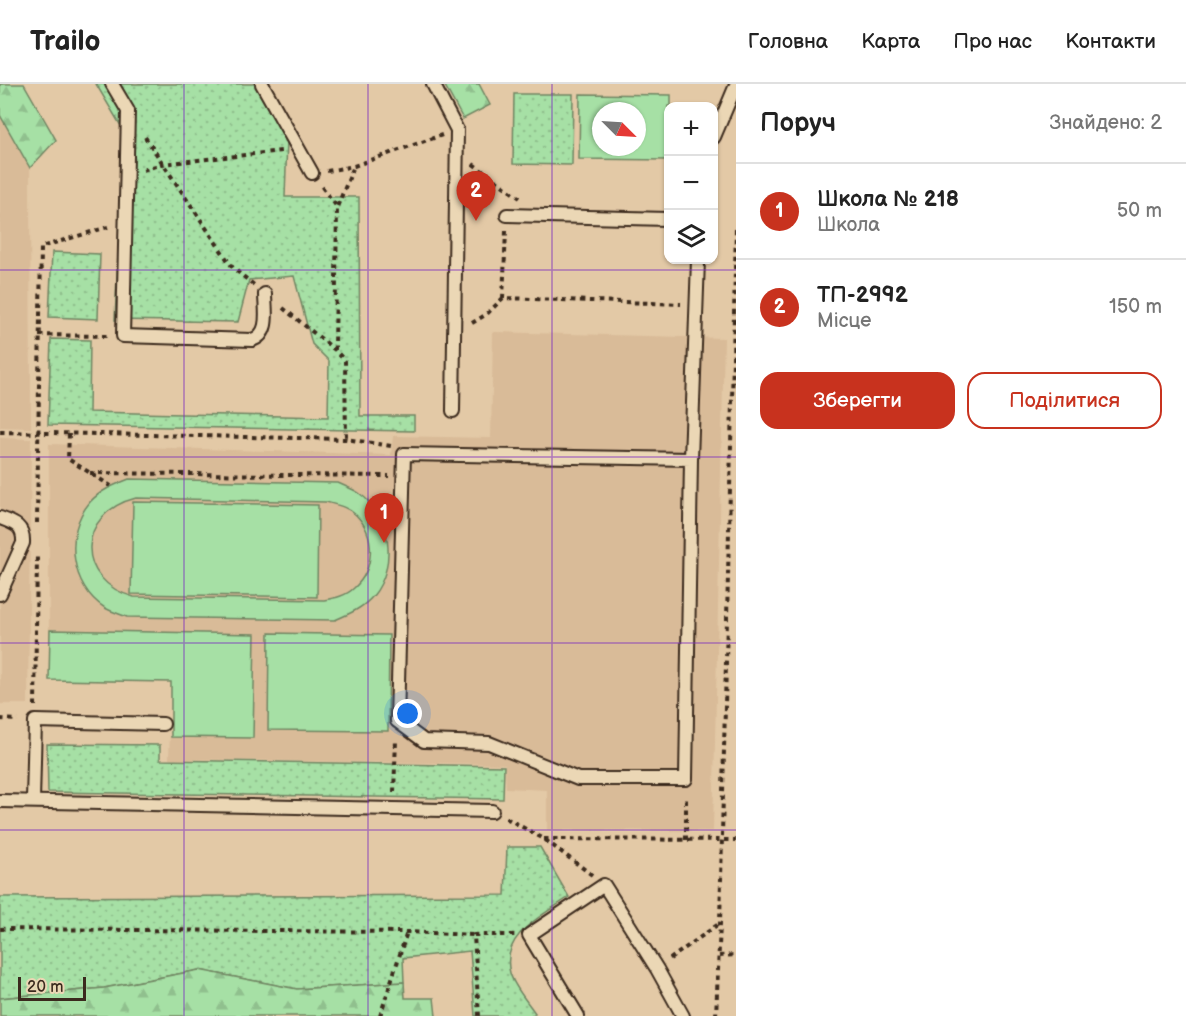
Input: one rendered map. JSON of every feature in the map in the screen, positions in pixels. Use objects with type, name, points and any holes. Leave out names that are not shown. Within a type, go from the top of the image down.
[{"type":"lane","points":[[112,84],[128,111],[123,336],[252,340],[260,338],[264,332],[265,294]]},
{"type":"lane","points":[[262,84],[312,173]]},
{"type":"lane","points":[[433,84],[457,130],[453,411]]},
{"type":"lane","points":[[718,127],[736,86]]},
{"type":"lane","points":[[507,215],[664,219]]},
{"type":"lane","points":[[691,459],[404,454],[397,721],[424,741],[489,743],[578,779],[686,780],[691,459],[698,264]]},
{"type":"lane","points":[[0,518],[18,525],[23,534],[23,543],[0,594]]},
{"type":"lane","points":[[33,801],[35,721],[163,724]]},
{"type":"lane","points":[[0,801],[492,811]]},
{"type":"lane","points":[[578,1016],[529,935],[604,885],[657,969],[683,1016]]},
{"type":"path","points":[[128,111],[233,268],[335,350],[345,361],[346,439]]},
{"type":"path","points":[[337,207],[312,173],[354,166],[457,130]]},
{"type":"path","points":[[128,174],[162,164],[297,149]]},
{"type":"path","points":[[457,151],[545,216]]},
{"type":"path","points":[[335,350],[337,207],[354,166]]},
{"type":"path","points":[[454,329],[471,324],[487,314],[503,298],[507,215]]},
{"type":"path","points":[[37,529],[41,247],[126,221]]},
{"type":"path","points":[[716,1016],[735,359],[736,227]]},
{"type":"path","points":[[503,298],[697,305]]},
{"type":"path","points":[[39,335],[123,336]]},
{"type":"path","points":[[0,432],[346,439],[393,446],[404,454]]},
{"type":"path","points":[[69,434],[68,459],[111,486]]},
{"type":"path","points":[[90,473],[403,476]]},
{"type":"path","points":[[35,721],[37,553]]},
{"type":"path","points":[[394,808],[397,721]]},
{"type":"path","points":[[686,780],[686,840]]},
{"type":"path","points":[[492,811],[544,839],[604,885]]},
{"type":"path","points":[[544,839],[736,840]]},
{"type":"path","points":[[657,969],[720,923]]},
{"type":"path","points":[[0,929],[529,935]]},
{"type":"path","points":[[380,1016],[407,932]]},
{"type":"path","points":[[474,935],[479,1016]]},
{"type":"path","points":[[719,956],[736,955]]},
{"type":"shaded area","points":[[0,115],[30,168],[31,428],[0,427]]},
{"type":"shaded area","points":[[493,332],[724,338],[713,831],[547,830],[547,790],[506,788],[505,764],[169,759],[172,682],[49,680],[49,444],[391,455],[393,436],[491,438]]},
{"type":"shaded area","points":[[0,438],[31,439],[28,704],[0,704]]},
{"type":"green space","points":[[0,84],[24,84],[56,140],[30,168],[0,115]]},
{"type":"green space","points":[[96,84],[257,84],[287,140],[285,197],[359,197],[360,416],[414,416],[414,431],[48,425],[51,339],[90,340],[89,412],[328,417],[329,361],[312,344],[294,276],[249,280],[238,322],[115,320],[123,144],[121,126]]},
{"type":"green space","points":[[444,84],[479,84],[490,105],[463,119]]},
{"type":"green space","points":[[514,94],[573,94],[572,165],[513,164]]},
{"type":"green space","points":[[580,94],[671,95],[671,102],[664,102],[664,160],[579,159]]},
{"type":"green space","points":[[52,252],[100,254],[98,319],[49,317]]},
{"type":"green space","points":[[129,479],[338,483],[359,493],[370,503],[384,528],[388,556],[381,584],[365,604],[335,620],[127,617],[113,612],[93,599],[85,587],[78,573],[74,544],[81,515],[90,502],[103,491]],"holes":[[[136,498],[326,502],[353,512],[363,523],[370,542],[366,571],[351,591],[344,595],[324,600],[134,597],[114,589],[101,577],[92,563],[90,547],[93,532],[102,518],[116,506]]]},
{"type":"green space","points":[[133,502],[318,505],[317,597],[131,594]]},
{"type":"green space","points":[[50,630],[255,634],[253,738],[171,737],[171,682],[49,680]]},
{"type":"green space","points":[[269,633],[389,635],[388,731],[268,730]]},
{"type":"green space","points":[[47,744],[160,745],[160,760],[504,766],[503,799],[48,792]]},
{"type":"green space","points":[[507,847],[540,847],[569,897],[536,919],[517,937],[511,948],[510,973],[535,1013],[531,1016],[475,1016],[470,951],[403,958],[404,982],[297,989],[199,970],[104,988],[0,998],[0,897],[505,895]]},
{"type":"green space","points":[[199,970],[297,989],[404,982],[405,998],[434,998],[436,1016],[0,1016],[0,998],[104,988]]},
{"type":"place","name":"ТП-2992","points":[[476,221]]},
{"type":"place","name":"Школа № 218","points":[[384,543]]}]
